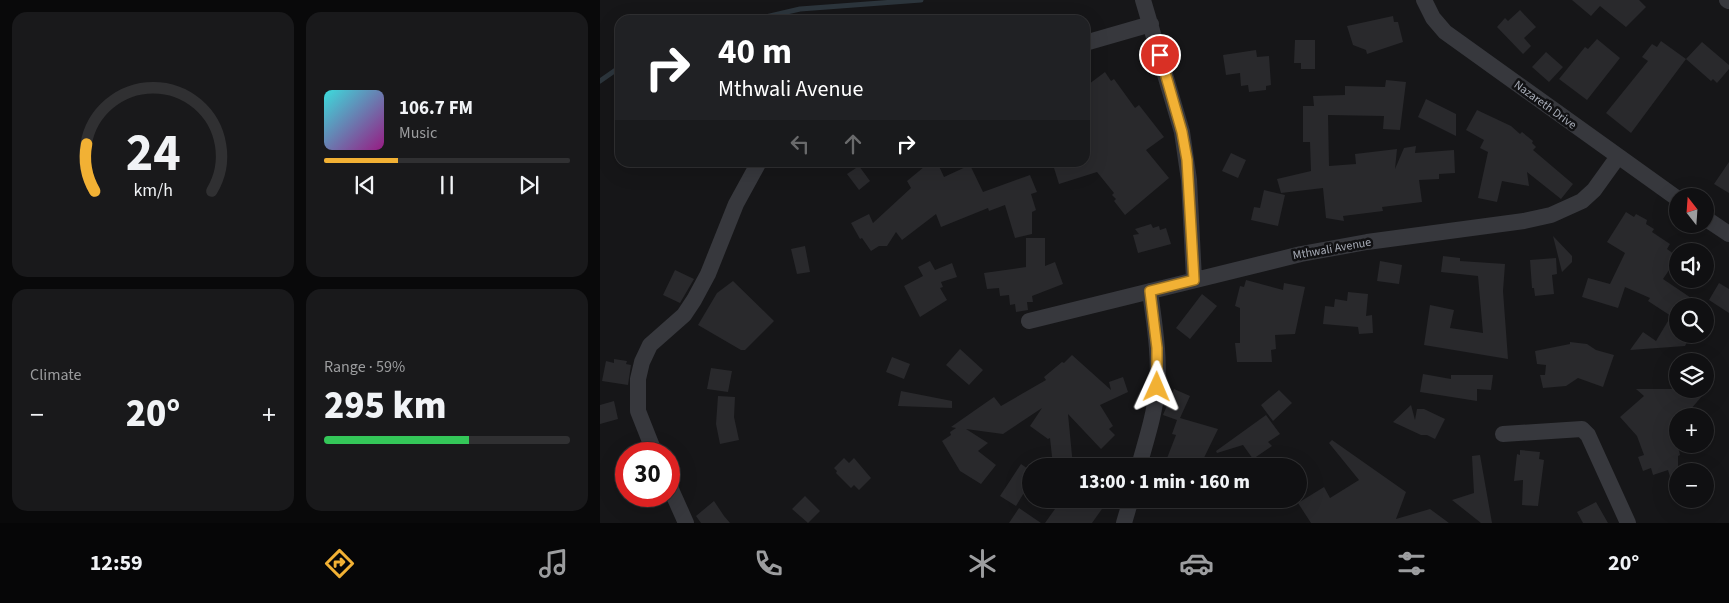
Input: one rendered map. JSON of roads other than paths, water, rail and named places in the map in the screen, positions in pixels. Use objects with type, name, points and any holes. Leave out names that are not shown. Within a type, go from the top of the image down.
[{"type":"street","points":[[1143,0],[1182,132],[1189,180],[1194,280]]},
{"type":"street","name":"Nazareth Drive","points":[[1424,0],[1433,18],[1445,32],[1617,158],[1669,193]]},
{"type":"street","points":[[1090,41],[1151,24]]},
{"type":"street","name":"Mthwali Avenue","points":[[1029,321],[1252,265],[1358,244],[1524,221],[1551,215],[1582,201],[1594,190],[1617,158]]},
{"type":"street","points":[[650,442],[638,412],[638,379],[642,362],[650,344],[677,322],[694,300],[708,274],[736,204],[756,167]]},
{"type":"street","points":[[1714,224],[1729,234]]},
{"type":"street","points":[[1141,458],[1157,387],[1157,348],[1150,291]]},
{"type":"street","points":[[1503,434],[1582,429],[1588,435],[1628,523]]},
{"type":"street","points":[[679,507],[686,523]]},
{"type":"street","points":[[1124,523],[1128,508]]},
{"type":"waterway","points":[[774,15],[800,9],[921,0]]},
{"type":"waterway","points":[[600,81],[615,70]]}]
